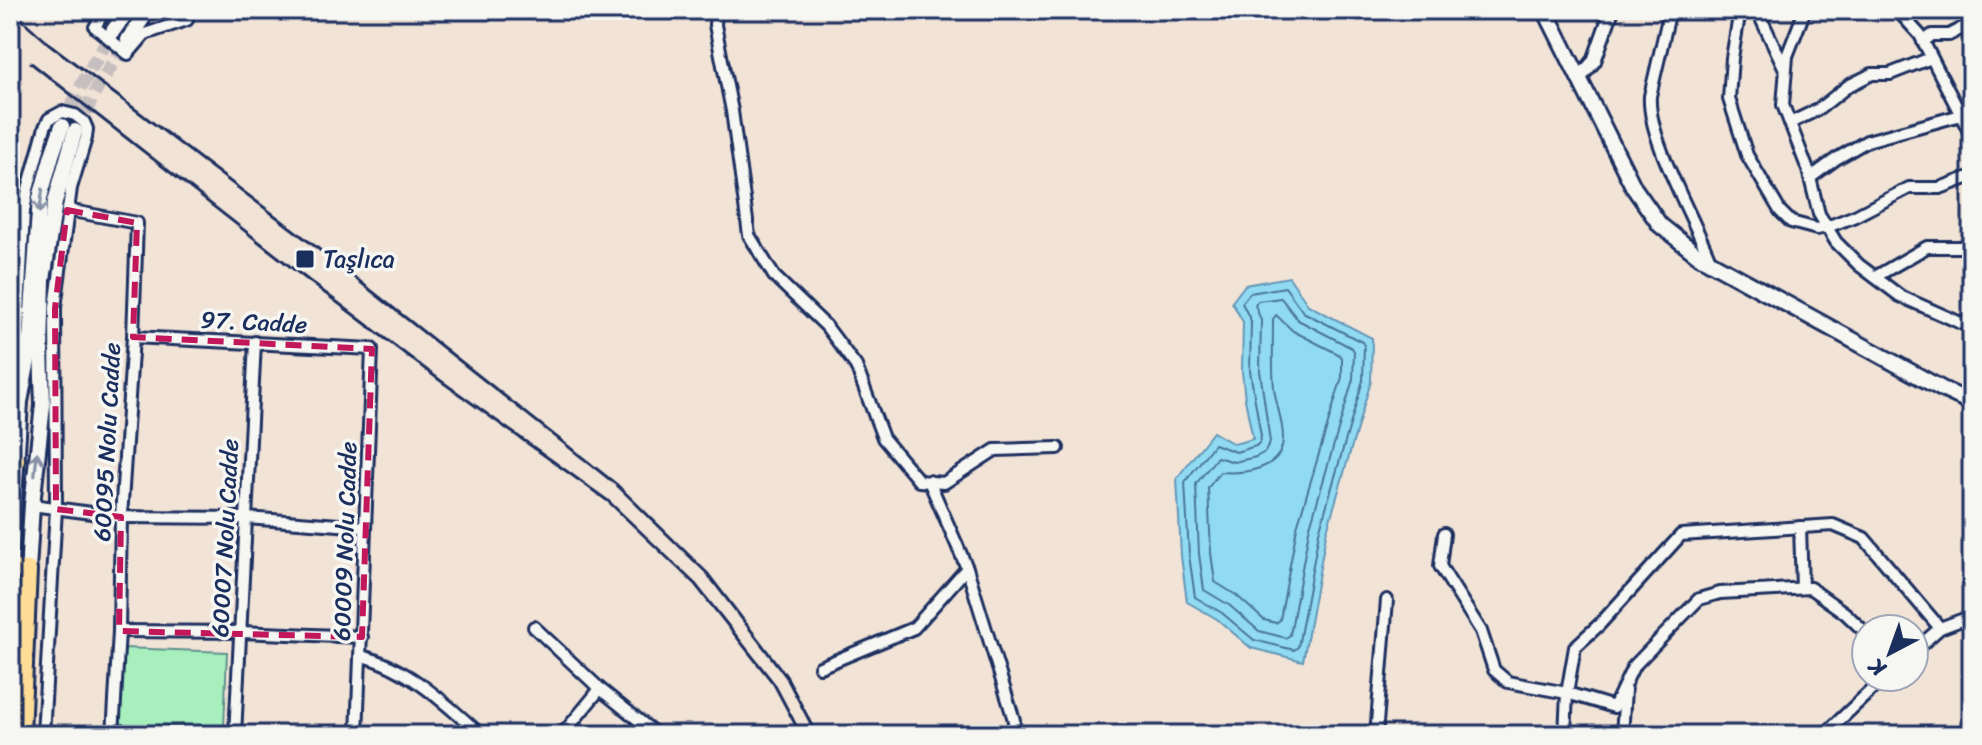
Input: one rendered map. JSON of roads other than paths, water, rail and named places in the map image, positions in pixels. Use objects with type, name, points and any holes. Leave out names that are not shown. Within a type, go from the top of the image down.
[{"type":"main road","points":[[113,31],[128,10]]},
{"type":"main road","points":[[128,40],[148,10]]},
{"type":"main road","points":[[1545,10],[1634,188],[1660,225],[1711,263],[1972,403]]},
{"type":"main road","points":[[21,735],[18,587],[28,570],[43,405],[43,280],[68,129],[52,155],[40,198],[29,354],[13,468],[10,566],[28,570]]},
{"type":"street","points":[[105,10],[95,27],[128,54],[145,34],[187,20]]},
{"type":"street","points":[[716,10],[715,25],[732,111],[749,235],[774,276],[826,326],[856,366],[883,438],[919,481],[944,483],[995,450],[1058,448]]},
{"type":"street","points":[[1579,79],[1594,61],[1612,10]]},
{"type":"street","points":[[1670,10],[1649,107],[1660,144],[1711,263]]},
{"type":"street","points":[[1740,10],[1729,99],[1747,155],[1780,211],[1791,222],[1817,229],[1827,227],[1909,188],[1940,188],[1972,176]]},
{"type":"street","points":[[1757,10],[1786,71]]},
{"type":"street","points":[[1805,10],[1787,56],[1783,105],[1810,178],[1819,214],[1836,242],[1859,265],[1900,296],[1971,326]]},
{"type":"street","points":[[1892,10],[1900,13],[1920,35],[1972,137]]},
{"type":"street","points":[[1923,42],[1932,35],[1949,35],[1972,23]]},
{"type":"street","points":[[1790,123],[1819,109],[1840,92],[1872,74],[1890,74],[1931,58]]},
{"type":"street","points":[[20,402],[17,363],[24,211],[45,127],[49,119],[62,112],[75,115],[87,129],[67,210],[55,308],[56,509],[43,735]]},
{"type":"street","points":[[1810,178],[1867,141],[1961,115]]},
{"type":"street","points":[[10,210],[24,211]]},
{"type":"street","name":"60095 Nolu Cadde","points":[[67,210],[137,223],[113,735]]},
{"type":"street","points":[[1875,277],[1927,247],[1972,244]]},
{"type":"street","name":"97. Cadde","points":[[133,337],[372,349]]},
{"type":"street","name":"60007 Nolu Cadde","points":[[235,735],[255,342]]},
{"type":"street","name":"60009 Nolu Cadde","points":[[357,735],[372,349]]},
{"type":"street","points":[[929,481],[967,568],[1014,720],[1013,735]]},
{"type":"street","points":[[32,505],[121,517],[246,518],[365,527]]},
{"type":"street","points":[[1565,735],[1567,693],[1575,647],[1681,535],[1833,525],[1864,538],[1940,628]]},
{"type":"street","points":[[1800,527],[1802,588]]},
{"type":"street","points":[[1444,534],[1440,566],[1481,631],[1494,670],[1508,682],[1567,693],[1614,707],[1633,667],[1699,599],[1720,593],[1810,588],[1850,618]]},
{"type":"street","points":[[820,667],[914,628],[967,568]]},
{"type":"street","points":[[1376,735],[1387,600]]},
{"type":"street","points":[[1930,637],[1940,628],[1972,616]]},
{"type":"street","points":[[534,627],[600,689],[657,735]]},
{"type":"street","points":[[119,631],[362,637]]},
{"type":"street","points":[[361,656],[387,663],[405,673],[481,735]]},
{"type":"street","points":[[1622,735],[1625,684]]},
{"type":"street","points":[[562,735],[600,689]]},
{"type":"street","points":[[1824,735],[1868,693]]},
{"type":"water","points":[[1289,277],[1308,305],[1372,338],[1371,381],[1326,534],[1303,661],[1251,648],[1217,619],[1187,602],[1177,478],[1213,432],[1234,444],[1253,439],[1242,372],[1243,322],[1232,302],[1245,285]]},
{"type":"tunnel","points":[[62,126],[113,31]]},
{"type":"tunnel","points":[[75,131],[100,83],[128,40]]},
{"type":"railway","points":[[11,10],[48,43],[316,247],[617,485],[707,573],[786,676],[817,735]]},
{"type":"railway","points":[[31,63],[296,271],[441,381],[608,501],[695,584],[774,684],[801,735]]},
{"type":"place","name":"Taşlıca","points":[[305,259]]}]
